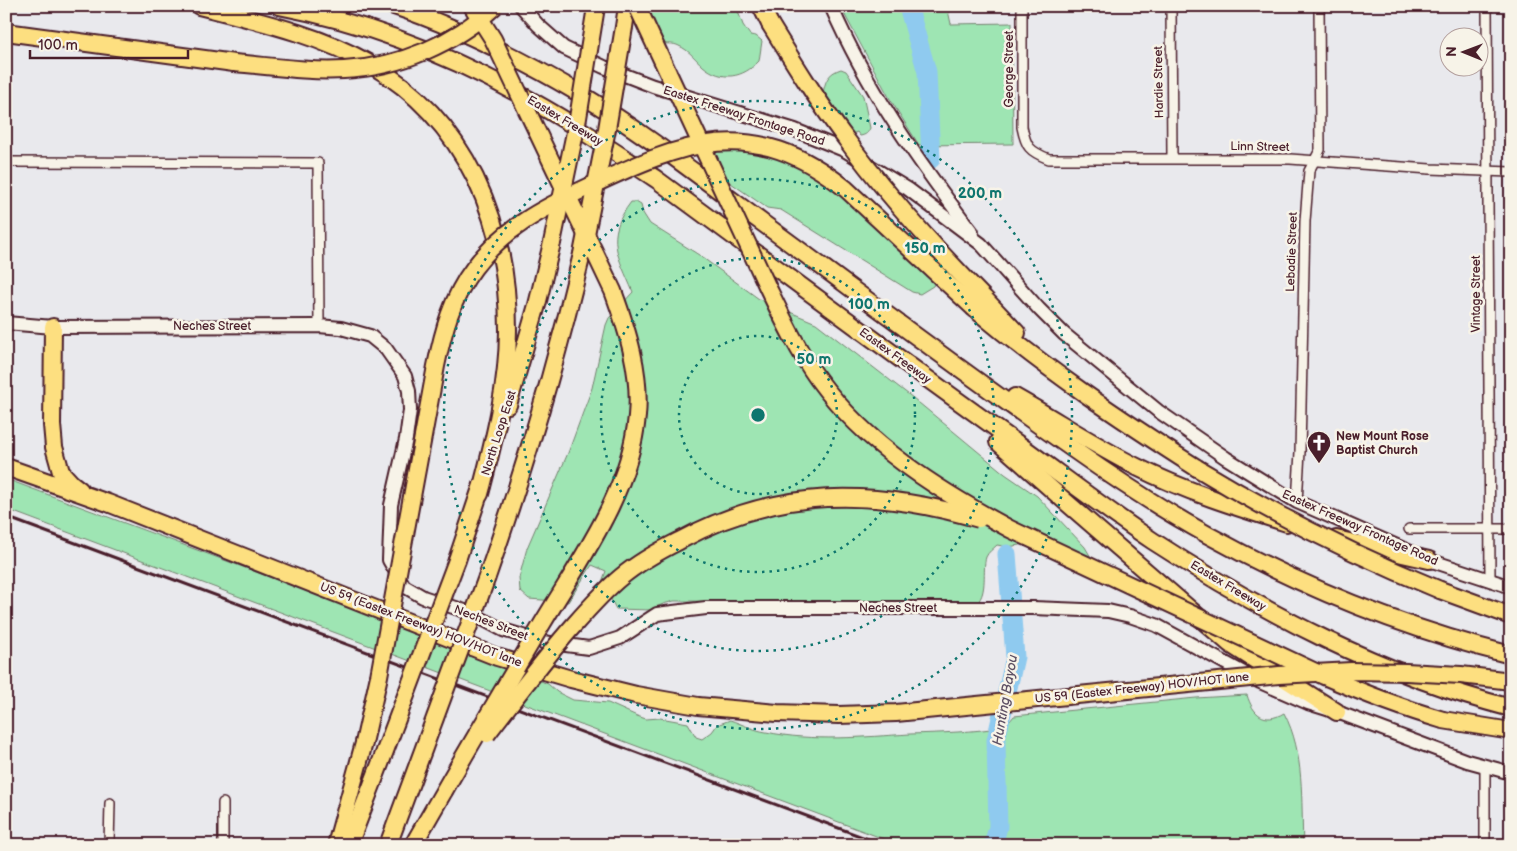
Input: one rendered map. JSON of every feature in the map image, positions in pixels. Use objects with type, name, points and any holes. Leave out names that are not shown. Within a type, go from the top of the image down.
[{"type":"highway","points":[[199,6],[308,36],[345,51],[369,64],[399,83],[424,105],[452,138],[467,162],[486,200],[497,235],[505,282],[507,309],[507,354],[500,401],[480,494]]},
{"type":"highway","name":"Eastex Freeway","points":[[279,6],[328,18],[394,38],[450,60],[517,92],[607,146],[656,179],[941,390],[1151,539],[1208,576],[1308,632],[1375,662],[1449,690],[1511,708]]},
{"type":"highway","points":[[394,6],[481,42],[534,68],[578,93],[626,124],[1103,470],[1207,534],[1280,572],[1352,602],[1449,637],[1511,655]]},
{"type":"highway","points":[[413,845],[600,527],[628,461],[634,439],[638,398],[636,376],[627,332],[607,278],[493,39],[472,6]]},
{"type":"highway","points":[[6,32],[234,62],[324,70],[361,69],[407,58],[439,45],[470,27],[495,6]]},
{"type":"highway","points":[[388,845],[487,577],[550,380],[582,254],[607,129],[627,6]]},
{"type":"highway","points":[[637,6],[775,304],[795,341],[830,394],[860,425],[898,458],[946,492],[1010,529],[1324,676],[1403,708],[1443,720],[1511,731]]},
{"type":"highway","points":[[761,6],[804,80],[846,140],[997,328],[1129,424],[1196,468],[1257,504],[1317,536],[1374,562],[1440,590],[1511,616]]},
{"type":"highway","name":"North Loop East","points":[[349,845],[457,560],[480,494],[518,372],[552,243],[578,118],[596,7]]},
{"type":"highway","points":[[336,845],[364,743],[379,676],[443,334],[454,304],[467,278],[492,247],[515,226],[567,197],[670,152],[718,142],[765,146],[799,157],[829,175],[979,304]]},
{"type":"highway","points":[[53,327],[52,425],[54,447],[61,472],[71,483],[88,496]]},
{"type":"highway","points":[[930,346],[1083,438],[1162,479],[1227,504],[1348,543],[1429,560]]},
{"type":"highway","points":[[941,390],[1066,502],[1230,644],[1337,712]]},
{"type":"highway","name":"US 59 (Eastex Freeway) HOV/HOT lane","points":[[6,467],[88,496],[497,657],[636,696],[698,706],[777,713],[839,715],[896,713],[1252,677],[1350,671],[1461,675],[1511,681]]},
{"type":"highway","points":[[444,791],[527,683],[594,603],[635,566],[668,546],[706,527],[770,505],[813,498],[836,497],[888,499],[917,504],[964,514],[1010,529]]},
{"type":"main road","name":"Eastex Freeway Frontage Road","points":[[521,6],[538,25],[564,48],[604,67],[653,86],[795,130],[844,150],[908,189],[981,244],[1064,334],[1143,399],[1226,458],[1297,502],[1429,560],[1511,587]]},
{"type":"main road","points":[[831,6],[866,76],[892,120],[919,161],[981,244]]},
{"type":"main road","name":"Neches Street","points":[[6,322],[53,327],[319,326],[341,328],[370,336],[386,349],[405,376],[409,392],[410,410],[406,439],[392,505],[389,560],[404,586],[423,597],[470,614],[503,630],[535,640],[589,648],[620,638],[657,614],[706,608],[1033,608],[1108,611],[1156,625],[1260,682],[1308,703],[1337,712]]},
{"type":"main road","points":[[1337,712],[1485,767],[1511,772]]},
{"type":"street","name":"George Street","points":[[1022,6],[1023,131]]},
{"type":"street","name":"Hardie Street","points":[[1170,6],[1172,158]]},
{"type":"street","name":"Lebadie Street","points":[[1297,502],[1300,452],[1305,221],[1309,171],[1320,150],[1319,6]]},
{"type":"street","name":"Vintage Street","points":[[1487,6],[1490,581]]},
{"type":"street","name":"Linn Street","points":[[1023,131],[1026,144],[1034,153],[1048,159],[1315,160],[1511,172]]},
{"type":"street","points":[[6,162],[318,163],[319,326]]},
{"type":"street","points":[[1409,529],[1511,529]]},
{"type":"street","points":[[1485,767],[1485,845]]},
{"type":"street","points":[[109,845],[110,803]]},
{"type":"street","points":[[223,803],[223,845]]},
{"type":"green space","points":[[647,6],[736,6],[743,25],[750,35],[756,36],[762,41],[759,61],[746,71],[732,76],[725,76],[710,71],[683,48],[675,44],[660,44],[646,11]]},
{"type":"green space","points":[[840,6],[947,6],[951,24],[1012,23],[1013,144],[919,145],[890,99]]},
{"type":"green space","points":[[841,69],[846,71],[863,96],[870,128],[864,135],[860,136],[857,132],[850,135],[823,94],[828,78]]},
{"type":"green space","points":[[720,151],[762,154],[787,161],[807,171],[846,199],[884,233],[934,284],[933,286],[920,294],[912,292],[781,210],[767,208],[695,155]]},
{"type":"green space","points":[[631,202],[641,205],[643,213],[650,224],[699,255],[759,299],[816,323],[913,398],[1005,474],[1037,496],[1085,547],[1092,559],[1048,540],[1008,547],[997,545],[986,557],[982,593],[977,603],[674,601],[651,610],[616,609],[602,582],[606,571],[592,565],[568,602],[529,599],[520,591],[519,578],[527,548],[568,453],[592,388],[606,325],[609,318],[633,292],[616,247],[618,226]]},
{"type":"green space","points":[[6,479],[485,657],[548,684],[557,692],[573,700],[608,703],[646,719],[660,718],[688,723],[696,737],[702,739],[712,732],[717,725],[730,720],[757,730],[784,735],[820,738],[856,737],[982,730],[1005,727],[1014,716],[1196,698],[1247,695],[1252,708],[1260,716],[1271,718],[1284,713],[1291,728],[1296,744],[1301,777],[1303,845],[900,845],[6,509]]},
{"type":"waterway","name":"Hunting Bayou","points":[[908,6],[927,72],[931,159]]},
{"type":"waterway","name":"Hunting Bayou","points":[[993,845],[998,827],[996,740],[1015,657],[1007,554]]},
{"type":"railway","points":[[6,517],[884,845]]},
{"type":"place","name":"New Mount Rose Baptist Church","points":[[1319,464]]}]
